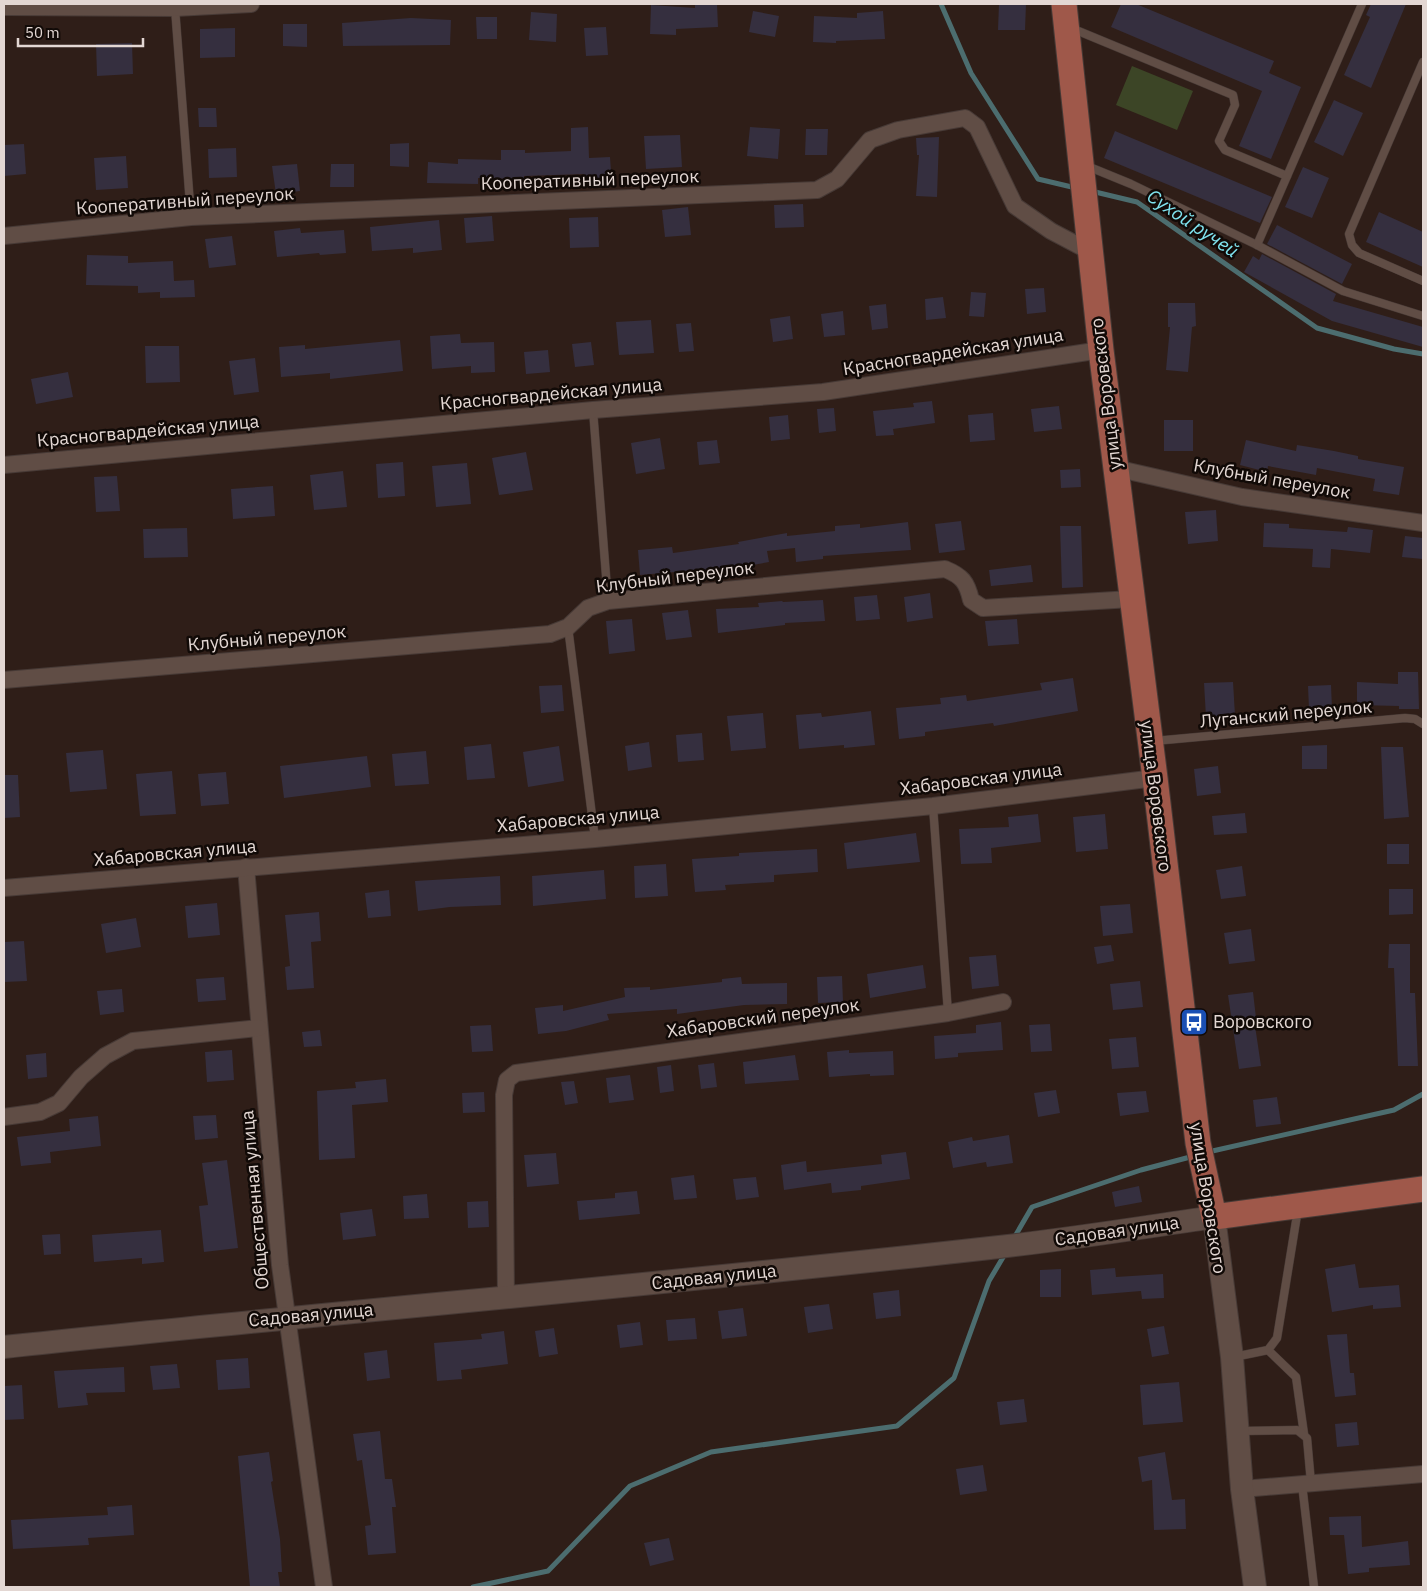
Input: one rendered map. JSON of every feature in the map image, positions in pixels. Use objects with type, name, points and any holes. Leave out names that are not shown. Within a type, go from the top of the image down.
[{"type":"main road","name":"улица Воровского","points":[[1066,15],[1089,251],[1131,599],[1155,778],[1198,1143],[1204,1178],[1214,1217]]},
{"type":"main road","name":"Садовая улица","points":[[1214,1217],[1423,1190]]},
{"type":"street","points":[[4,7],[175,8],[251,4]]},
{"type":"street","name":"Кооперативный переулок","points":[[4,236],[191,217],[817,190],[838,179],[870,140],[898,130],[965,118],[977,126],[1015,206],[1051,231],[1089,251]]},
{"type":"street","name":"Красногвардейская улица","points":[[4,465],[593,410],[823,392],[1101,350]]},
{"type":"street","name":"Клубный переулок","points":[[1115,468],[1242,496],[1423,522]]},
{"type":"street","name":"Клубный переулок","points":[[4,680],[550,634],[568,627],[588,608],[608,601],[946,569],[960,575],[968,584],[971,600],[983,608],[1131,599]]},
{"type":"street","name":"Хабаровская улица","points":[[4,888],[595,839],[933,806],[1155,778]]},
{"type":"street","name":"Общественная улица","points":[[246,867],[286,1317],[324,1587]]},
{"type":"street","name":"Хабаровский переулок","points":[[506,1299],[504,1096],[507,1080],[516,1073],[948,1013],[1004,1002]]},
{"type":"street","points":[[4,1116],[40,1112],[59,1103],[81,1077],[105,1056],[133,1042],[259,1028]]},
{"type":"street","name":"Садовая улица","points":[[4,1347],[286,1317],[506,1299],[990,1248],[1214,1217]]},
{"type":"street","name":"улица Воровского","points":[[1214,1217],[1232,1357],[1242,1489],[1255,1587]]},
{"type":"street","points":[[1242,1489],[1423,1474]]},
{"type":"lane","points":[[1257,246],[1362,4]]},
{"type":"lane","points":[[175,8],[191,217]]},
{"type":"lane","points":[[1066,15],[1234,96],[1235,105],[1219,141],[1225,150],[1288,176]]},
{"type":"lane","points":[[1423,62],[1349,234],[1352,245],[1360,253],[1423,281]]},
{"type":"lane","points":[[1080,163],[1131,184],[1343,291],[1423,316]]},
{"type":"lane","points":[[593,410],[608,601]]},
{"type":"lane","points":[[568,627],[595,839]]},
{"type":"lane","name":"Луганский переулок","points":[[1149,742],[1405,718],[1415,719],[1423,724]]},
{"type":"lane","points":[[933,806],[948,1013]]},
{"type":"lane","points":[[1232,1357],[1268,1350],[1278,1338],[1299,1205]]},
{"type":"lane","points":[[1268,1350],[1296,1377],[1306,1438],[1314,1587]]},
{"type":"lane","points":[[1238,1431],[1297,1430],[1304,1434]]},
{"type":"green space","points":[[1132,66],[1193,91],[1177,130],[1116,105]]},
{"type":"building","points":[[695,4],[717,4],[718,27],[676,29],[676,35],[650,34],[651,5],[695,8]]},
{"type":"building","points":[[999,4],[1026,4],[1025,30],[998,30]]},
{"type":"building","points":[[1121,4],[1136,4],[1274,61],[1269,73],[1301,87],[1271,159],[1239,146],[1262,91],[1111,27]]},
{"type":"building","points":[[1371,4],[1406,4],[1371,88],[1344,75],[1370,17],[1366,15]]},
{"type":"building","points":[[753,11],[779,16],[775,37],[749,32]]},
{"type":"building","points":[[883,11],[885,39],[836,41],[836,43],[813,42],[814,16],[857,18],[857,13]]},
{"type":"building","points":[[531,12],[557,14],[556,42],[529,40]]},
{"type":"building","points":[[476,17],[497,17],[497,39],[477,39]]},
{"type":"building","points":[[411,18],[451,20],[450,45],[343,46],[342,23]]},
{"type":"building","points":[[283,24],[307,24],[307,47],[283,46]]},
{"type":"building","points":[[606,27],[608,55],[586,56],[584,28]]},
{"type":"building","points":[[235,28],[235,57],[200,58],[200,29]]},
{"type":"building","points":[[132,43],[133,74],[97,76],[96,44]]},
{"type":"building","points":[[1334,100],[1363,113],[1343,156],[1314,142]]},
{"type":"building","points":[[198,108],[216,108],[217,127],[199,127]]},
{"type":"building","points":[[588,127],[589,158],[610,157],[612,185],[584,186],[584,174],[524,176],[524,179],[478,178],[478,184],[427,183],[428,162],[458,164],[458,159],[501,160],[501,150],[525,150],[525,153],[571,151],[571,128]]},
{"type":"building","points":[[750,127],[780,129],[778,159],[747,156]]},
{"type":"building","points":[[806,129],[828,129],[827,155],[805,155]]},
{"type":"building","points":[[1115,131],[1272,197],[1260,223],[1104,158]]},
{"type":"building","points":[[680,135],[682,167],[646,169],[644,136]]},
{"type":"building","points":[[939,137],[937,197],[916,196],[919,155],[917,155],[916,138]]},
{"type":"building","points":[[409,143],[409,167],[390,166],[390,144]]},
{"type":"building","points":[[24,144],[26,174],[4,176],[4,145]]},
{"type":"building","points":[[236,148],[237,177],[209,178],[208,149]]},
{"type":"building","points":[[126,156],[128,188],[96,190],[94,158]]},
{"type":"building","points":[[297,164],[300,191],[276,194],[272,166]]},
{"type":"building","points":[[331,164],[354,164],[354,187],[330,187]]},
{"type":"building","points":[[1303,167],[1329,178],[1312,218],[1285,207]]},
{"type":"building","points":[[803,204],[804,227],[775,228],[774,205]]},
{"type":"building","points":[[688,207],[691,235],[665,237],[662,210]]},
{"type":"building","points":[[1379,212],[1423,232],[1423,267],[1366,242]]},
{"type":"building","points":[[492,216],[494,241],[466,243],[464,218]]},
{"type":"building","points":[[598,217],[599,247],[570,248],[569,218]]},
{"type":"building","points":[[439,220],[442,250],[413,253],[413,248],[372,251],[370,227]]},
{"type":"building","points":[[1277,225],[1352,264],[1342,284],[1267,244]]},
{"type":"building","points":[[300,228],[301,233],[344,230],[346,253],[320,255],[319,253],[277,257],[274,231]]},
{"type":"building","points":[[232,236],[236,265],[209,268],[205,239]]},
{"type":"building","points":[[1262,254],[1336,294],[1333,301],[1423,327],[1423,347],[1332,321],[1244,272],[1253,256],[1259,260]]},
{"type":"building","points":[[87,255],[128,256],[128,263],[173,261],[174,281],[194,280],[195,297],[160,298],[160,292],[138,293],[138,286],[86,285]]},
{"type":"building","points":[[1044,288],[1046,312],[1027,314],[1025,289]]},
{"type":"building","points":[[971,292],[986,293],[984,317],[969,316]]},
{"type":"building","points":[[943,297],[946,318],[926,320],[925,299]]},
{"type":"building","points":[[1168,303],[1195,303],[1196,326],[1192,327],[1188,372],[1166,370],[1170,327],[1168,327]]},
{"type":"building","points":[[886,304],[888,328],[872,330],[869,306]]},
{"type":"building","points":[[843,311],[845,335],[824,337],[821,314]]},
{"type":"building","points":[[790,316],[793,339],[773,342],[770,319]]},
{"type":"building","points":[[651,320],[654,353],[619,355],[616,322]]},
{"type":"building","points":[[691,323],[694,351],[679,352],[676,324]]},
{"type":"building","points":[[460,334],[461,343],[494,342],[495,372],[471,373],[471,366],[432,369],[430,336]]},
{"type":"building","points":[[400,340],[403,371],[330,379],[330,373],[281,377],[279,347],[305,345],[305,349]]},
{"type":"building","points":[[591,342],[594,365],[575,367],[572,344]]},
{"type":"building","points":[[145,346],[179,346],[180,382],[146,383]]},
{"type":"building","points":[[548,350],[550,372],[526,374],[524,352]]},
{"type":"building","points":[[255,358],[259,392],[234,395],[229,361]]},
{"type":"building","points":[[68,372],[73,397],[36,404],[31,379]]},
{"type":"building","points":[[932,401],[935,423],[893,429],[894,435],[876,436],[873,411],[914,407],[913,403]]},
{"type":"building","points":[[1059,406],[1062,429],[1034,432],[1031,409]]},
{"type":"building","points":[[834,408],[836,431],[819,433],[817,409]]},
{"type":"building","points":[[993,413],[995,440],[970,442],[968,415]]},
{"type":"building","points":[[788,415],[790,439],[771,441],[769,417]]},
{"type":"building","points":[[1164,420],[1193,420],[1193,451],[1164,451]]},
{"type":"building","points":[[660,438],[665,469],[636,474],[631,443]]},
{"type":"building","points":[[717,440],[720,463],[699,465],[697,442]]},
{"type":"building","points":[[1246,440],[1296,451],[1297,445],[1334,451],[1358,456],[1358,459],[1404,467],[1399,495],[1373,491],[1375,479],[1317,468],[1316,475],[1268,466],[1267,472],[1240,465]]},
{"type":"building","points":[[526,452],[533,490],[499,495],[492,458]]},
{"type":"building","points":[[403,462],[405,496],[378,498],[376,464]]},
{"type":"building","points":[[467,463],[471,504],[436,507],[432,466]]},
{"type":"building","points":[[1080,469],[1081,487],[1061,488],[1060,470]]},
{"type":"building","points":[[343,471],[347,507],[314,510],[310,475]]},
{"type":"building","points":[[117,476],[120,511],[96,512],[94,477]]},
{"type":"building","points":[[273,486],[275,516],[233,519],[231,489]]},
{"type":"building","points":[[1216,510],[1218,541],[1188,544],[1185,512]]},
{"type":"building","points":[[961,521],[965,550],[939,553],[935,524]]},
{"type":"building","points":[[908,522],[911,550],[823,556],[823,559],[796,562],[795,548],[767,551],[769,562],[725,570],[726,573],[699,576],[698,570],[640,575],[638,550],[672,547],[673,553],[739,544],[738,542],[787,533],[787,536],[835,531],[835,526],[860,524],[860,528]]},
{"type":"building","points":[[1264,523],[1289,524],[1289,528],[1347,532],[1348,527],[1373,530],[1370,553],[1331,549],[1330,568],[1312,567],[1313,549],[1263,547]]},
{"type":"building","points":[[1060,526],[1081,526],[1083,587],[1062,588]]},
{"type":"building","points":[[187,528],[188,557],[144,558],[143,529]]},
{"type":"building","points":[[1405,536],[1423,538],[1423,559],[1402,557]]},
{"type":"building","points":[[1031,565],[1033,582],[991,586],[989,570]]},
{"type":"building","points":[[930,593],[933,618],[907,622],[904,597]]},
{"type":"building","points":[[877,595],[880,619],[856,621],[854,597]]},
{"type":"building","points":[[823,600],[825,621],[785,623],[785,625],[718,633],[716,609],[759,607],[758,603]]},
{"type":"building","points":[[688,610],[692,637],[666,640],[662,613]]},
{"type":"building","points":[[632,619],[635,651],[609,654],[606,621]]},
{"type":"building","points":[[1017,619],[1019,644],[988,646],[985,621]]},
{"type":"building","points":[[1398,672],[1418,672],[1419,709],[1399,709],[1399,706],[1357,705],[1357,682],[1398,684]]},
{"type":"building","points":[[1073,678],[1078,711],[994,726],[993,723],[925,732],[925,736],[899,739],[896,708],[941,704],[940,698],[966,695],[967,701],[1042,690],[1040,683]]},
{"type":"building","points":[[1233,682],[1235,715],[1206,717],[1204,683]]},
{"type":"building","points":[[562,685],[564,711],[541,713],[539,686]]},
{"type":"building","points":[[1331,685],[1332,709],[1309,709],[1308,686]]},
{"type":"building","points":[[871,711],[875,745],[844,748],[844,745],[799,749],[796,715],[821,713],[822,717]]},
{"type":"building","points":[[763,713],[766,748],[731,751],[727,716]]},
{"type":"building","points":[[702,733],[704,760],[678,762],[676,735]]},
{"type":"building","points":[[649,742],[652,767],[628,771],[625,746]]},
{"type":"building","points":[[491,744],[495,778],[467,780],[464,747]]},
{"type":"building","points":[[1327,745],[1327,769],[1302,769],[1302,746]]},
{"type":"building","points":[[559,746],[564,781],[528,787],[523,752]]},
{"type":"building","points":[[1381,747],[1403,747],[1409,817],[1384,819]]},
{"type":"building","points":[[103,750],[107,789],[70,792],[66,753]]},
{"type":"building","points":[[426,751],[429,784],[395,786],[392,754]]},
{"type":"building","points":[[367,756],[371,787],[284,798],[280,766]]},
{"type":"building","points":[[1218,766],[1221,793],[1197,796],[1194,769]]},
{"type":"building","points":[[172,771],[176,814],[140,816],[136,774]]},
{"type":"building","points":[[226,772],[229,804],[201,806],[198,774]]},
{"type":"building","points":[[4,775],[18,775],[20,817],[4,818]]},
{"type":"building","points":[[1245,813],[1247,833],[1214,835],[1212,816]]},
{"type":"building","points":[[1038,814],[1041,842],[991,848],[992,863],[961,864],[959,829],[1009,827],[1008,817]]},
{"type":"building","points":[[1105,814],[1108,849],[1076,852],[1073,817]]},
{"type":"building","points":[[916,833],[920,862],[847,869],[844,843]]},
{"type":"building","points":[[1387,844],[1409,844],[1409,864],[1387,864]]},
{"type":"building","points":[[817,849],[818,872],[774,875],[774,882],[725,885],[726,890],[695,892],[692,859],[739,856],[739,853]]},
{"type":"building","points":[[666,864],[668,896],[635,898],[634,866]]},
{"type":"building","points":[[1242,866],[1246,896],[1221,899],[1216,870]]},
{"type":"building","points":[[604,870],[606,899],[533,906],[532,876]]},
{"type":"building","points":[[500,876],[501,905],[450,907],[418,911],[415,881]]},
{"type":"building","points":[[1389,889],[1413,889],[1413,914],[1389,915]]},
{"type":"building","points":[[389,890],[391,916],[368,918],[365,893]]},
{"type":"building","points":[[217,903],[220,935],[188,938],[185,906]]},
{"type":"building","points":[[1130,904],[1133,933],[1103,936],[1100,906]]},
{"type":"building","points":[[319,912],[321,941],[311,942],[314,988],[287,990],[285,967],[290,966],[285,915]]},
{"type":"building","points":[[136,918],[141,947],[106,953],[101,924]]},
{"type":"building","points":[[1251,929],[1255,961],[1229,964],[1224,933]]},
{"type":"building","points":[[24,941],[27,981],[4,982],[4,942]]},
{"type":"building","points":[[1389,944],[1410,944],[1410,993],[1415,993],[1418,1066],[1398,1066],[1394,968],[1388,968]]},
{"type":"building","points":[[1111,945],[1114,961],[1097,964],[1094,947]]},
{"type":"building","points":[[996,955],[999,986],[972,989],[969,957]]},
{"type":"building","points":[[923,965],[926,988],[870,998],[867,974]]},
{"type":"building","points":[[842,976],[843,1002],[818,1003],[817,977]]},
{"type":"building","points":[[224,977],[226,1000],[198,1002],[196,979]]},
{"type":"building","points":[[741,977],[742,984],[787,983],[787,1004],[744,1005],[677,1014],[677,1009],[607,1014],[609,1020],[566,1031],[538,1034],[535,1008],[563,1005],[563,1011],[625,997],[624,988],[650,987],[650,990],[722,982],[722,979]]},
{"type":"building","points":[[1140,981],[1143,1007],[1113,1010],[1110,984]]},
{"type":"building","points":[[122,989],[124,1012],[100,1015],[97,991]]},
{"type":"building","points":[[1253,992],[1256,1018],[1254,1019],[1261,1066],[1239,1069],[1228,995]]},
{"type":"building","points":[[1001,1022],[1003,1050],[958,1053],[958,1057],[935,1059],[934,1036],[976,1033],[976,1025]]},
{"type":"building","points":[[1050,1024],[1052,1051],[1031,1052],[1029,1025]]},
{"type":"building","points":[[491,1025],[493,1051],[472,1052],[470,1026]]},
{"type":"building","points":[[320,1030],[322,1046],[304,1047],[302,1032]]},
{"type":"building","points":[[1136,1037],[1139,1067],[1112,1069],[1109,1039]]},
{"type":"building","points":[[232,1050],[234,1080],[207,1082],[205,1052]]},
{"type":"building","points":[[849,1050],[849,1053],[893,1051],[894,1075],[870,1076],[870,1074],[829,1077],[827,1052]]},
{"type":"building","points":[[46,1053],[47,1077],[28,1079],[26,1055]]},
{"type":"building","points":[[795,1055],[799,1080],[745,1084],[743,1062]]},
{"type":"building","points":[[714,1063],[717,1087],[701,1089],[698,1065]]},
{"type":"building","points":[[671,1065],[674,1091],[660,1093],[657,1067]]},
{"type":"building","points":[[630,1075],[634,1100],[609,1103],[606,1078]]},
{"type":"building","points":[[386,1079],[388,1102],[352,1105],[355,1158],[319,1160],[317,1091],[356,1088],[355,1082]]},
{"type":"building","points":[[574,1081],[578,1103],[565,1105],[561,1082]]},
{"type":"building","points":[[1056,1090],[1060,1113],[1038,1117],[1034,1093]]},
{"type":"building","points":[[1146,1091],[1149,1112],[1120,1116],[1117,1093]]},
{"type":"building","points":[[484,1092],[485,1112],[463,1113],[462,1093]]},
{"type":"building","points":[[1277,1097],[1281,1124],[1256,1127],[1253,1100]]},
{"type":"building","points":[[216,1115],[218,1138],[195,1140],[193,1116]]},
{"type":"building","points":[[98,1116],[101,1146],[50,1152],[51,1163],[21,1166],[17,1137],[70,1131],[69,1119]]},
{"type":"building","points":[[1009,1135],[1013,1163],[987,1167],[986,1162],[953,1168],[948,1142],[972,1137],[973,1141]]},
{"type":"building","points":[[906,1152],[910,1179],[861,1186],[861,1190],[832,1193],[831,1183],[784,1190],[781,1165],[806,1161],[807,1172],[882,1164],[881,1155]]},
{"type":"building","points":[[556,1153],[559,1184],[527,1187],[524,1155]]},
{"type":"building","points":[[227,1160],[238,1248],[204,1252],[199,1206],[208,1205],[202,1163]]},
{"type":"building","points":[[694,1175],[697,1198],[674,1200],[671,1178]]},
{"type":"building","points":[[756,1177],[759,1197],[736,1200],[733,1179]]},
{"type":"building","points":[[1139,1186],[1142,1202],[1115,1207],[1112,1192]]},
{"type":"building","points":[[637,1191],[640,1214],[579,1220],[577,1201],[615,1198],[615,1193]]},
{"type":"building","points":[[427,1194],[429,1218],[404,1219],[403,1196]]},
{"type":"building","points":[[488,1201],[489,1227],[468,1228],[467,1202]]},
{"type":"building","points":[[372,1209],[376,1236],[343,1240],[340,1213]]},
{"type":"building","points":[[161,1230],[164,1262],[142,1264],[142,1258],[94,1262],[92,1235]]},
{"type":"building","points":[[60,1234],[61,1254],[44,1255],[42,1235]]},
{"type":"building","points":[[1355,1264],[1359,1288],[1399,1285],[1401,1307],[1373,1309],[1373,1305],[1332,1312],[1325,1269]]},
{"type":"building","points":[[1115,1268],[1116,1277],[1163,1274],[1164,1298],[1142,1299],[1141,1291],[1092,1295],[1090,1270]]},
{"type":"building","points":[[1061,1269],[1061,1297],[1040,1297],[1040,1270]]},
{"type":"building","points":[[899,1290],[901,1316],[876,1319],[873,1293]]},
{"type":"building","points":[[829,1304],[833,1329],[808,1333],[804,1307]]},
{"type":"building","points":[[743,1308],[747,1336],[722,1339],[718,1311]]},
{"type":"building","points":[[695,1318],[697,1339],[668,1341],[666,1320]]},
{"type":"building","points":[[640,1322],[643,1345],[620,1348],[617,1325]]},
{"type":"building","points":[[1164,1326],[1169,1354],[1152,1357],[1147,1329]]},
{"type":"building","points":[[554,1328],[558,1354],[539,1357],[535,1331]]},
{"type":"building","points":[[504,1331],[508,1364],[461,1370],[462,1379],[437,1381],[434,1343],[482,1339],[481,1334]]},
{"type":"building","points":[[1347,1334],[1350,1373],[1354,1373],[1356,1395],[1335,1397],[1327,1335]]},
{"type":"building","points":[[387,1350],[390,1378],[367,1381],[364,1353]]},
{"type":"building","points":[[248,1358],[250,1388],[218,1390],[216,1360]]},
{"type":"building","points":[[177,1364],[180,1388],[153,1390],[150,1366]]},
{"type":"building","points":[[124,1367],[125,1392],[86,1393],[88,1405],[58,1408],[54,1371]]},
{"type":"building","points":[[1179,1382],[1183,1422],[1143,1425],[1140,1385]]},
{"type":"building","points":[[22,1385],[24,1419],[4,1420],[4,1386]]},
{"type":"building","points":[[1024,1399],[1027,1422],[1000,1425],[997,1402]]},
{"type":"building","points":[[1357,1422],[1359,1445],[1337,1447],[1335,1424]]},
{"type":"building","points":[[380,1431],[385,1479],[392,1479],[396,1507],[392,1507],[396,1553],[368,1555],[365,1526],[371,1525],[362,1460],[357,1461],[353,1434]]},
{"type":"building","points":[[269,1452],[273,1481],[271,1482],[280,1539],[282,1572],[278,1572],[280,1587],[250,1587],[238,1456]]},
{"type":"building","points":[[1165,1452],[1172,1500],[1185,1499],[1186,1529],[1154,1530],[1152,1480],[1142,1482],[1138,1457]]},
{"type":"building","points":[[983,1465],[987,1491],[960,1495],[956,1469]]},
{"type":"building","points":[[132,1505],[134,1535],[88,1538],[89,1545],[13,1549],[11,1520],[108,1515],[107,1507]]},
{"type":"building","points":[[1361,1516],[1362,1547],[1408,1541],[1410,1565],[1369,1568],[1369,1572],[1348,1574],[1344,1535],[1330,1535],[1329,1517]]},
{"type":"building","points":[[669,1538],[674,1560],[650,1566],[644,1543]]},
{"type":"waterway","name":"Сухой ручей","points":[[941,4],[971,73],[1038,179],[1076,188]]},
{"type":"waterway","name":"Сухой ручей","points":[[1091,191],[1137,202],[1317,328],[1394,349],[1423,354]]},
{"type":"waterway","points":[[1208,1152],[1394,1110],[1423,1094]]},
{"type":"waterway","points":[[1014,1238],[1032,1207],[1141,1170],[1194,1156]]},
{"type":"waterway","points":[[473,1587],[548,1571],[630,1486],[711,1452],[897,1426],[954,1378],[989,1281],[1005,1254]]},
{"type":"place","name":"Воровского","points":[[1194,1022]]}]
